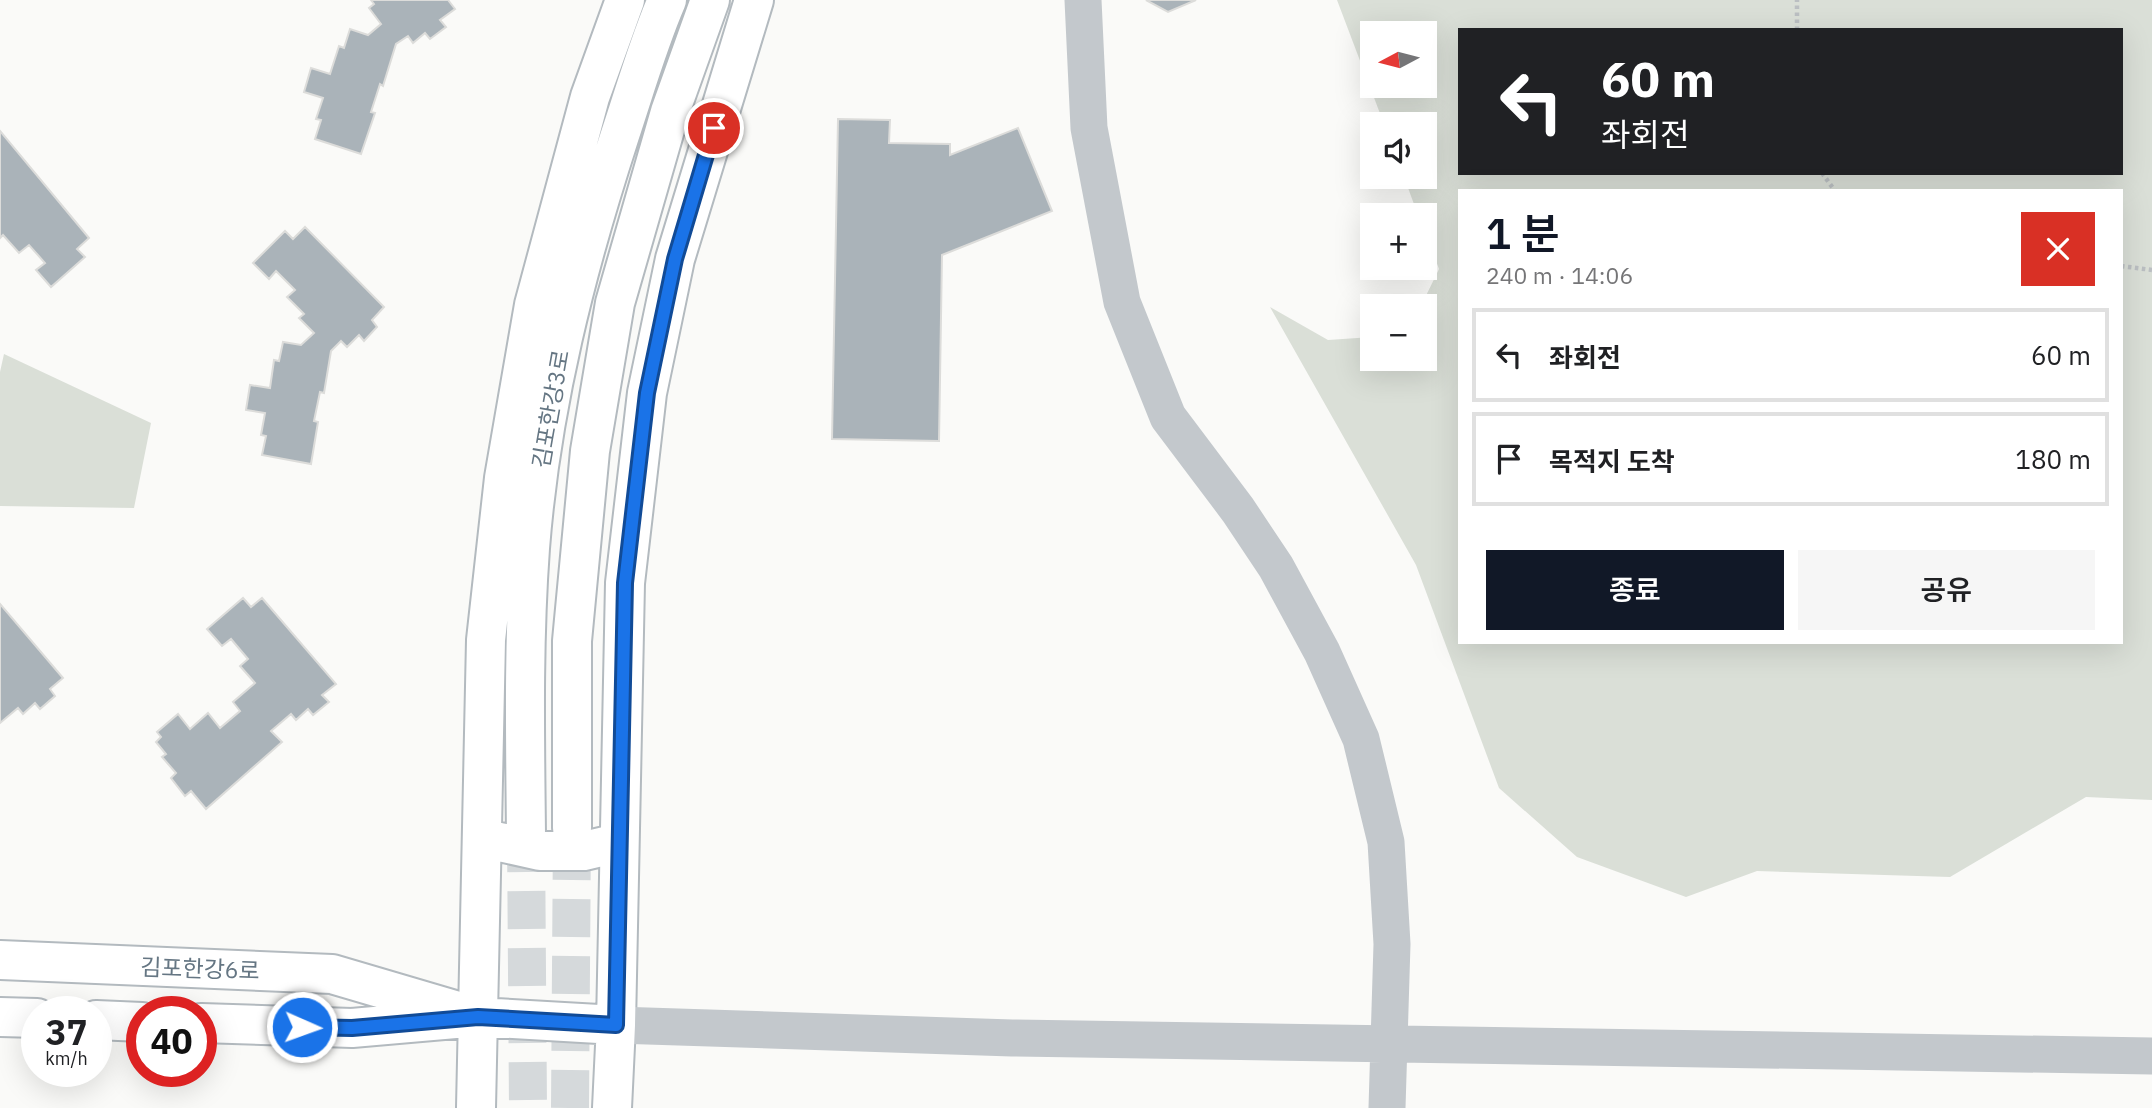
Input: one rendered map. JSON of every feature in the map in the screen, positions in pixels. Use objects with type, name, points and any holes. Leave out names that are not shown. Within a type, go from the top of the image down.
[{"type":"street","points":[[476,1108],[486,640],[504,478],[534,305],[590,97],[625,0]]},
{"type":"street","name":"김포한강3로","points":[[526,834],[524,649],[530,546],[544,433],[569,309],[606,177],[667,0]]},
{"type":"street","name":"김포한강3로","points":[[572,828],[572,641],[590,451],[615,303],[670,112],[710,0]]},
{"type":"street","points":[[612,1108],[625,583],[647,393],[675,259],[754,0]]},
{"type":"street","points":[[1083,0],[1089,128],[1122,302],[1168,418],[1238,510],[1276,567],[1322,652],[1361,739],[1386,842],[1392,944],[1387,1108]]},
{"type":"street","points":[[482,838],[540,851],[584,851],[618,843]]},
{"type":"street","name":"김포한강6로","points":[[0,960],[332,974],[478,1017]]},
{"type":"street","points":[[0,1017],[21,1018]]},
{"type":"street","name":"김포한강6로","points":[[217,1024],[352,1028],[478,1017],[616,1025]]},
{"type":"street","points":[[616,1025],[1012,1038],[2152,1056]]},
{"type":"path","points":[[1797,0],[1797,28]]},
{"type":"path","points":[[2123,266],[2152,270]]},
{"type":"shaded area","points":[[1337,0],[2152,0],[2152,800],[2086,797],[1950,877],[1757,871],[1686,897],[1577,857],[1499,788],[1416,565],[1270,307],[1328,340],[1360,338],[1360,371],[1437,371],[1437,294],[1427,294],[1434,280],[1437,280],[1439,269],[1437,203],[1414,203],[1408,189],[1437,189],[1437,112],[1379,112],[1374,98],[1437,98],[1437,21],[1360,21],[1360,61]]},
{"type":"shaded area","points":[[4,354],[151,423],[134,508],[0,506],[0,372]]},
{"type":"building","points":[[371,0],[448,0],[455,9],[440,20],[446,27],[430,39],[425,33],[413,43],[408,36],[396,44],[383,86],[380,84],[371,112],[375,113],[361,154],[315,139],[321,120],[316,119],[323,98],[304,92],[311,68],[330,74],[339,46],[344,48],[350,29],[368,35],[381,24],[369,8],[374,4]]},
{"type":"building","points":[[1146,0],[1196,0],[1168,12]]},
{"type":"building","points":[[838,119],[890,120],[889,143],[950,144],[950,155],[1018,128],[1052,211],[942,255],[939,441],[832,439]]},
{"type":"building","points":[[0,131],[89,238],[77,249],[85,257],[51,287],[36,270],[45,263],[29,245],[19,253],[3,235],[0,238]]},
{"type":"building","points":[[305,227],[384,307],[372,320],[377,327],[364,341],[359,335],[347,347],[341,341],[331,351],[324,393],[320,392],[314,421],[318,422],[311,464],[262,455],[266,436],[261,435],[265,413],[246,410],[250,385],[270,388],[274,360],[279,361],[283,342],[301,345],[314,333],[299,318],[304,314],[287,297],[295,290],[276,271],[269,279],[253,263],[285,231],[293,239]]},
{"type":"building","points":[[243,598],[251,607],[262,598],[336,684],[322,695],[329,702],[313,715],[308,709],[296,720],[291,714],[271,731],[282,742],[206,809],[191,791],[185,796],[171,778],[176,773],[162,757],[166,754],[156,742],[161,737],[157,732],[178,714],[190,729],[208,713],[220,728],[240,711],[233,702],[255,683],[240,666],[248,659],[231,639],[222,646],[207,629]]},
{"type":"building","points":[[0,604],[63,678],[50,689],[55,696],[40,709],[35,703],[23,714],[18,708],[0,723]]},
{"type":"tunnel","points":[[570,1108],[572,828]]},
{"type":"tunnel","points":[[526,834],[528,1108]]},
{"type":"route","points":[[302,1027],[352,1028],[478,1017],[616,1025],[625,583],[647,393],[675,259],[714,128]]}]
